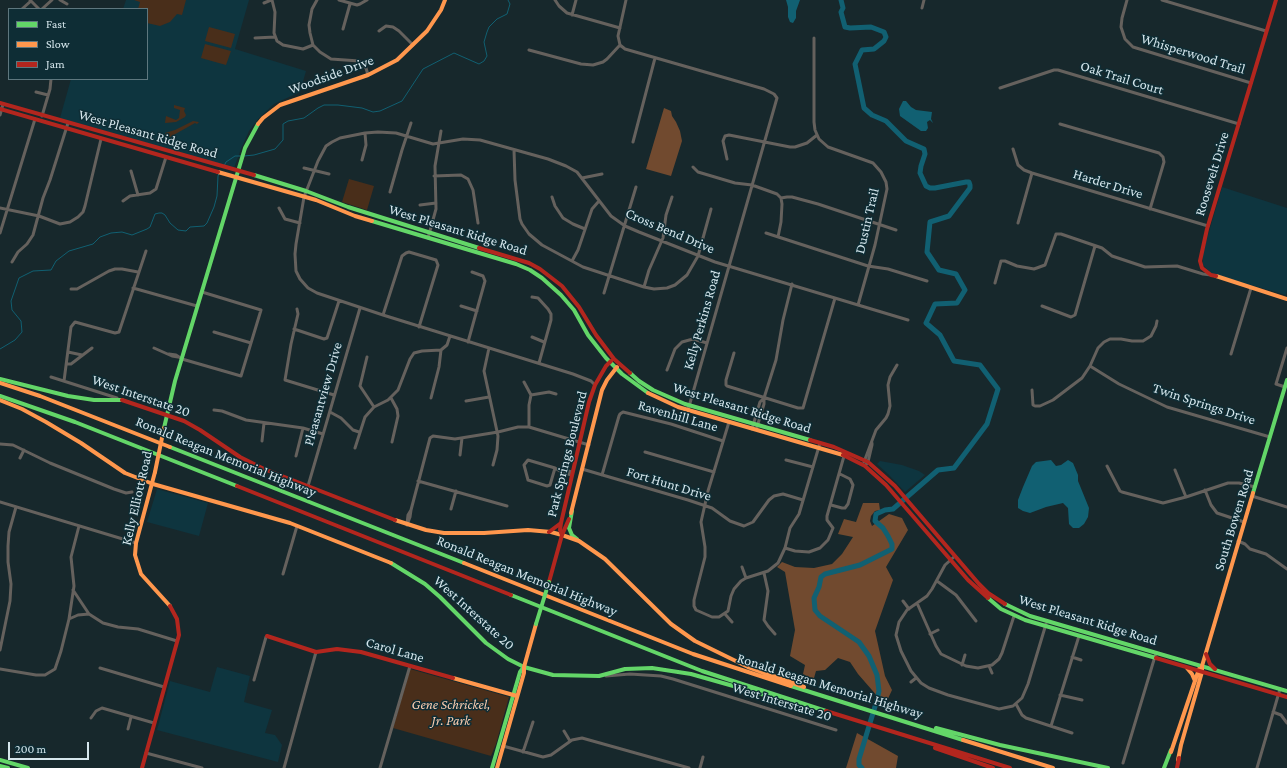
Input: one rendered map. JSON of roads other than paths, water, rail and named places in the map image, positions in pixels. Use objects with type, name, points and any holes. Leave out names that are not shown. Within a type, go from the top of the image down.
[{"type":"main road","name":"Woodside Drive","points":[[237,177],[245,148],[255,127],[263,118],[280,105],[368,75],[397,60],[427,31],[445,0]]},
{"type":"main road","name":"Roosevelt Drive","points":[[1202,268],[1200,258],[1208,226],[1276,0]]},
{"type":"main road","name":"West Pleasant Ridge Road","points":[[2,104],[306,191],[348,207],[516,258],[540,269],[562,286],[579,307],[616,368],[646,392],[666,402],[688,410],[865,463],[907,508],[950,560],[986,597],[1001,609],[1014,616],[1046,626],[1287,697]]},
{"type":"main road","name":"West Pleasant Ridge Road","points":[[1,109],[304,197],[355,216],[516,264],[530,270],[553,286],[574,310],[588,335],[603,354],[619,364],[639,381],[653,390],[689,405],[845,451],[884,475],[979,584],[996,598],[1017,611],[1287,691]]},
{"type":"main road","points":[[184,162],[186,157]]},
{"type":"main road","name":"Kelly Elliott Road","points":[[142,768],[178,640],[179,627],[177,619],[169,604],[145,579],[139,569],[135,555],[136,543],[153,484],[180,358],[237,177]]},
{"type":"main road","points":[[1202,268],[1211,275],[1287,299]]},
{"type":"main road","points":[[603,354],[605,362],[604,369]]},
{"type":"main road","name":"Park Springs Boulevard","points":[[562,535],[560,530],[561,523],[589,402],[595,385],[604,369],[612,361]]},
{"type":"main road","name":"Park Springs Boulevard","points":[[492,768],[524,673],[536,624],[562,535],[572,511],[598,402],[606,381],[619,364]]},
{"type":"main road","points":[[606,381],[614,374],[625,376]]},
{"type":"main road","points":[[0,379],[68,396],[94,400],[122,400]]},
{"type":"main road","name":"South Bowen Road","points":[[1166,768],[1171,750],[1206,654],[1238,541],[1287,380]]},
{"type":"main road","name":"Ronald Reagan Memorial Highway","points":[[0,383],[40,396],[110,423],[693,654],[1053,768]]},
{"type":"main road","name":"Ronald Reagan Memorial Highway","points":[[0,396],[75,422],[682,663],[807,705],[1010,768]]},
{"type":"main road","name":"West Interstate 20","points":[[0,400],[22,409],[82,443],[124,473],[153,484],[268,516],[297,526],[348,545],[402,569],[434,592],[496,651],[524,668],[553,676],[599,676]]},
{"type":"main road","name":"West Interstate 20","points":[[122,400],[193,425],[230,451],[251,463],[407,525],[444,533],[484,533],[528,530],[549,532],[579,541]]},
{"type":"main road","points":[[568,492],[568,507],[572,511],[569,528],[572,535],[606,559],[675,628],[695,641],[748,667],[798,684],[834,699]]},
{"type":"main road","points":[[549,532],[561,523]]},
{"type":"main road","name":"Carol Lane","points":[[266,637],[316,652],[337,649],[348,649],[361,652],[515,696]]},
{"type":"main road","points":[[1206,654],[1210,664],[1217,671]]},
{"type":"main road","points":[[599,676],[624,669],[652,668],[691,674],[770,697],[807,705]]},
{"type":"main road","points":[[1187,668],[1197,681],[1214,675]]},
{"type":"main road","points":[[624,669],[624,675]]},
{"type":"main road","points":[[1235,682],[1238,680],[1249,683],[1252,681]]},
{"type":"main road","name":"South Bowen Road","points":[[1177,768],[1181,745],[1197,681]]},
{"type":"main road","name":"Park Springs Boulevard","points":[[497,768],[515,696]]},
{"type":"main road","points":[[898,719],[939,728],[1000,745],[1108,768]]},
{"type":"main road","points":[[1183,719],[1188,719]]},
{"type":"main road","points":[[906,736],[993,768]]},
{"type":"main road","points":[[0,760],[28,768]]},
{"type":"main road","points":[[0,766],[8,768]]},
{"type":"street","points":[[23,8],[30,0],[37,8]]},
{"type":"street","points":[[43,8],[52,0]]},
{"type":"street","points":[[60,0],[67,4]]},
{"type":"street","points":[[264,3],[272,0],[275,12],[275,37],[277,41],[283,45],[296,48],[306,49],[313,45]]},
{"type":"street","points":[[315,0],[309,24],[313,45],[328,58],[360,62],[366,68],[368,75]]},
{"type":"street","points":[[339,0],[350,4],[360,4],[367,0]]},
{"type":"street","points":[[555,0],[562,10],[572,15],[620,28]]},
{"type":"street","points":[[572,15],[576,0]]},
{"type":"street","points":[[626,0],[618,40],[620,45],[625,49],[655,58],[633,142]]},
{"type":"street","points":[[922,8],[924,0]]},
{"type":"street","name":"Whisperwood Trail","points":[[1127,0],[1121,27],[1125,39],[1133,47],[1251,83]]},
{"type":"street","points":[[1162,0],[1266,31]]},
{"type":"street","points":[[343,29],[350,4]]},
{"type":"street","points":[[379,31],[386,26],[393,27],[413,45]]},
{"type":"street","points":[[255,38],[275,37]]},
{"type":"street","points":[[727,160],[723,141],[725,136],[733,135],[745,139],[752,138],[785,147],[795,147],[812,140],[817,136],[814,122],[814,38]]},
{"type":"street","points":[[529,50],[589,65],[603,62],[611,56],[620,45]]},
{"type":"street","name":"Kelly Perkins Road","points":[[655,58],[764,89],[774,94],[777,98],[688,410]]},
{"type":"street","name":"Oak Trail Court","points":[[1000,88],[1058,70],[1239,124]]},
{"type":"street","points":[[42,116],[51,80]]},
{"type":"street","points":[[36,92],[48,95]]},
{"type":"street","points":[[0,115],[2,104]]},
{"type":"street","points":[[0,233],[35,119]]},
{"type":"street","points":[[12,262],[18,252],[30,239],[39,216],[43,198],[68,123]]},
{"type":"street","points":[[390,192],[411,123]]},
{"type":"street","points":[[1060,124],[1159,153],[1163,156],[1164,162],[1150,209]]},
{"type":"street","points":[[428,238],[435,215],[436,204],[434,176],[441,131]]},
{"type":"street","name":"Cross Bend Drive","points":[[304,197],[320,155],[329,144],[340,138],[378,132],[396,133],[433,144],[472,139],[566,166],[577,172],[611,216],[625,226],[661,242],[729,266],[908,320]]},
{"type":"street","points":[[362,160],[366,145],[365,133]]},
{"type":"street","name":"Dustin Trail","points":[[817,136],[821,142],[828,147],[869,161],[881,172],[886,182],[887,189],[858,305]]},
{"type":"street","points":[[0,208],[39,216],[53,222],[63,224],[74,220],[83,212],[88,199],[101,139]]},
{"type":"street","points":[[514,150],[515,180],[519,210],[525,230],[542,245],[583,267],[644,287],[664,289],[676,285],[687,275],[698,256],[711,209]]},
{"type":"street","name":"Harder Drive","points":[[1013,150],[1018,165],[1024,170],[1208,226]]},
{"type":"street","points":[[124,201],[130,196],[150,193],[156,188],[166,157]]},
{"type":"street","points":[[693,167],[698,172],[735,183],[752,185],[774,192],[781,198],[781,222],[778,237]]},
{"type":"street","points":[[304,168],[329,174]]},
{"type":"street","points":[[131,171],[138,195]]},
{"type":"street","points":[[1018,223],[1032,173]]},
{"type":"street","points":[[582,178],[602,174]]},
{"type":"street","points":[[434,176],[461,175],[468,179],[473,190],[478,223]]},
{"type":"street","points":[[604,293],[636,187]]},
{"type":"street","points":[[304,197],[295,254],[295,266],[303,283],[313,290],[339,301],[419,327],[568,372],[591,381],[595,385]]},
{"type":"street","points":[[552,197],[555,206],[563,218],[585,229]]},
{"type":"street","points":[[644,287],[649,270],[661,242],[666,215],[672,197]]},
{"type":"street","points":[[781,198],[792,198],[896,230]]},
{"type":"street","points":[[572,261],[578,250],[592,210],[599,201]]},
{"type":"street","points":[[420,205],[436,204]]},
{"type":"street","points":[[279,208],[285,219],[300,223]]},
{"type":"street","points":[[766,234],[868,266],[893,270],[928,280]]},
{"type":"street","points":[[995,283],[1001,262],[1005,261],[1017,266],[1034,269],[1045,265],[1056,234],[1061,234],[1102,248],[1112,256],[1145,267],[1177,266],[1211,275]]},
{"type":"street","points":[[1042,306],[1072,316],[1075,315],[1095,246]]},
{"type":"street","points":[[64,381],[71,327],[75,322],[118,333],[120,331],[146,251]]},
{"type":"street","points":[[383,315],[402,256],[409,252],[436,260],[438,263],[419,327]]},
{"type":"street","points":[[1191,270],[1202,268]]},
{"type":"street","points":[[71,289],[77,289],[115,269],[138,272]]},
{"type":"street","points":[[468,342],[485,279],[482,276],[472,272]]},
{"type":"street","points":[[754,430],[764,404],[764,398],[776,360],[783,320],[792,284]]},
{"type":"street","points":[[133,288],[197,306]]},
{"type":"street","points":[[1231,354],[1251,288]]},
{"type":"street","points":[[154,348],[176,355],[180,358],[241,376],[261,310],[202,292]]},
{"type":"street","points":[[532,297],[538,298],[551,314],[551,320],[539,363]]},
{"type":"street","points":[[734,353],[726,380],[727,386],[798,408],[803,408],[835,298]]},
{"type":"street","points":[[294,329],[327,338],[339,301]]},
{"type":"street","points":[[461,306],[477,311]]},
{"type":"street","name":"Pleasantview Drive","points":[[308,486],[360,308]]},
{"type":"street","points":[[297,309],[298,314],[290,344],[285,380],[334,395]]},
{"type":"street","points":[[1032,390],[1033,405],[1040,406],[1053,400],[1079,382],[1090,366],[1098,348],[1106,340],[1121,338],[1132,341],[1143,341],[1151,336],[1157,321]]},
{"type":"street","points":[[214,332],[251,343]]},
{"type":"street","points":[[431,398],[439,367],[441,350],[450,336]]},
{"type":"street","points":[[532,337],[544,342]]},
{"type":"street","points":[[667,370],[675,349],[682,342],[693,339],[707,343]]},
{"type":"street","points":[[67,364],[71,364],[92,348]]},
{"type":"street","points":[[489,348],[484,371],[498,432],[498,444],[493,465]]},
{"type":"street","points":[[1285,387],[1276,384],[1287,348]]},
{"type":"street","points":[[355,448],[365,417],[374,407],[391,398],[400,387],[410,359],[414,353],[441,350]]},
{"type":"street","points":[[68,352],[82,355]]},
{"type":"street","points":[[367,357],[360,386],[374,407]]},
{"type":"street","points":[[865,463],[876,430],[888,414],[890,406],[888,385],[890,377],[897,365]]},
{"type":"street","name":"Twin Springs Drive","points":[[1090,366],[1119,384],[1167,407],[1270,437]]},
{"type":"street","name":"West Interstate 20","points":[[51,377],[122,400]]},
{"type":"street","points":[[524,382],[531,395],[529,405],[529,427]]},
{"type":"street","points":[[531,395],[550,392],[556,394]]},
{"type":"street","points":[[466,401],[489,397]]},
{"type":"street","points":[[391,398],[397,409],[398,416],[392,442]]},
{"type":"street","points":[[214,410],[222,411],[246,420],[303,428],[323,434]]},
{"type":"street","points":[[330,412],[341,418],[353,430],[359,432]]},
{"type":"street","name":"Ravenhill Lane","points":[[602,475],[621,413],[637,415],[723,441]]},
{"type":"street","points":[[728,422],[701,526],[705,547],[705,558],[694,600],[694,606],[696,610],[706,616],[719,618],[725,614],[728,611],[731,596],[737,585],[746,578],[764,573],[778,563],[785,548],[790,528],[799,514],[820,443]]},
{"type":"street","points":[[262,441],[264,423]]},
{"type":"street","points":[[407,525],[418,481],[431,437],[433,436],[462,438],[513,428],[529,427],[589,444]]},
{"type":"street","points":[[296,456],[303,428]]},
{"type":"street","points":[[460,455],[462,438]]},
{"type":"street","points":[[0,444],[13,445],[96,483],[126,493],[132,492]]},
{"type":"street","points":[[20,458],[24,450]]},
{"type":"street","points":[[645,452],[714,472]]},
{"type":"street","points":[[785,548],[806,553],[820,548],[828,540],[832,528],[827,520],[844,456]]},
{"type":"street","points":[[555,468],[550,485],[547,486],[529,481],[524,465],[528,460],[564,470],[572,474]]},
{"type":"street","points":[[786,460],[813,467]]},
{"type":"street","points":[[1107,466],[1120,491],[1164,503],[1228,483],[1240,483],[1255,487]]},
{"type":"street","name":"Fort Hunt Drive","points":[[582,469],[712,508],[734,522],[744,526],[753,522],[769,500],[774,496],[783,494],[803,500]]},
{"type":"street","points":[[1175,470],[1186,497]]},
{"type":"street","points":[[831,505],[842,508],[846,506],[854,485],[850,480],[840,474]]},
{"type":"street","points":[[418,481],[507,506]]},
{"type":"street","points":[[1206,490],[1211,505],[1217,513],[1244,522]]},
{"type":"street","points":[[451,509],[456,492]]},
{"type":"street","points":[[1252,496],[1287,507]]},
{"type":"street","points":[[0,502],[136,543]]},
{"type":"street","points":[[0,650],[10,601],[11,584],[8,562],[8,546],[9,532],[16,507]]},
{"type":"street","points":[[0,669],[45,675],[52,671],[57,664],[69,619],[73,590],[71,556],[79,526]]},
{"type":"street","points":[[283,574],[297,526]]},
{"type":"street","points":[[1238,541],[1245,544],[1250,549],[1266,554],[1287,569]]},
{"type":"street","points":[[955,556],[943,568],[937,581],[927,596],[909,609],[899,622],[896,635],[901,651],[916,678],[929,688],[999,709],[1013,706],[1022,698],[1028,684],[1047,621]]},
{"type":"street","points":[[742,567],[746,578]]},
{"type":"street","points":[[764,573],[768,595],[764,620],[775,634]]},
{"type":"street","points":[[937,581],[956,595],[976,621]]},
{"type":"street","points":[[73,590],[89,614],[97,620],[110,626],[138,629],[178,640]]},
{"type":"street","points":[[903,601],[909,609]]},
{"type":"street","points":[[917,603],[930,634],[941,654],[962,665],[978,668],[989,666],[996,662],[1002,653],[1014,616]]},
{"type":"street","points":[[69,619],[78,615],[89,614]]},
{"type":"street","points":[[725,614],[732,622]]},
{"type":"street","points":[[930,634],[938,630]]},
{"type":"street","points":[[1051,726],[1079,636]]},
{"type":"street","points":[[254,680],[266,637]]},
{"type":"street","points":[[284,768],[316,652]]},
{"type":"street","points":[[1123,763],[1156,653]]},
{"type":"street","points":[[962,665],[965,655]]},
{"type":"street","points":[[1072,657],[1081,660]]},
{"type":"street","points":[[380,768],[410,666]]},
{"type":"street","points":[[989,666],[992,673]]},
{"type":"street","points":[[100,668],[164,687]]},
{"type":"street","name":"West Interstate 20","points":[[599,676],[630,674],[673,679],[836,730]]},
{"type":"street","points":[[911,682],[916,678]]},
{"type":"street","points":[[1257,768],[1280,689]]},
{"type":"street","points":[[1060,695],[1082,700]]},
{"type":"street","points":[[1016,704],[1022,715],[1026,718],[1072,733]]},
{"type":"street","points":[[90,718],[96,710],[100,708],[154,723]]},
{"type":"street","points":[[1273,712],[1281,715],[1287,723]]},
{"type":"street","points":[[128,729],[132,717]]},
{"type":"street","points":[[523,752],[533,722]]},
{"type":"street","points":[[564,732],[570,741]]},
{"type":"street","points":[[503,746],[539,757],[547,757],[570,741],[588,738],[689,768]]},
{"type":"street","points":[[146,753],[202,768]]},
{"type":"street","points":[[700,768],[703,757]]},
{"type":"waterway","points":[[244,156],[254,155],[275,149],[283,140],[283,124],[288,121],[304,118],[324,105],[362,108],[373,112],[380,111],[402,101],[423,69],[454,53],[479,64],[484,61],[487,56],[484,42],[489,27],[497,19],[507,14],[510,4],[508,0]]},
{"type":"waterway","points":[[841,0],[843,8],[841,12],[845,27],[871,27],[884,32],[886,37],[884,41],[874,49],[862,50],[855,64],[864,108],[872,115],[886,121],[906,141],[924,149],[925,154],[920,173],[926,186],[935,188],[969,182],[970,188],[949,216],[930,222],[927,252],[939,270],[956,274],[965,290],[957,303],[935,304],[926,323],[940,335],[954,361],[980,365],[998,389],[987,424],[954,468],[938,470],[893,509],[885,510],[876,514],[875,521],[883,528],[888,536],[892,544],[892,549],[860,565],[825,574],[821,577],[819,587],[814,598],[815,610],[820,616],[859,642],[869,656],[877,675],[879,691],[859,759],[859,765],[862,768]]},
{"type":"waterway","points":[[224,166],[226,162],[235,156],[241,156]]},
{"type":"waterway","points":[[0,349],[15,340],[22,332],[21,321],[12,310],[11,301],[19,278],[33,271],[51,270],[56,261],[69,251],[93,244],[100,237],[111,233],[122,232],[132,235],[147,229],[150,227],[155,214],[162,213],[165,215],[170,223],[178,230],[186,231],[190,227],[204,226],[207,223],[214,207],[217,196],[219,173]]},
{"type":"park label","name":"Gene Schrickel, Jr. Park","points":[[451,714]]}]
